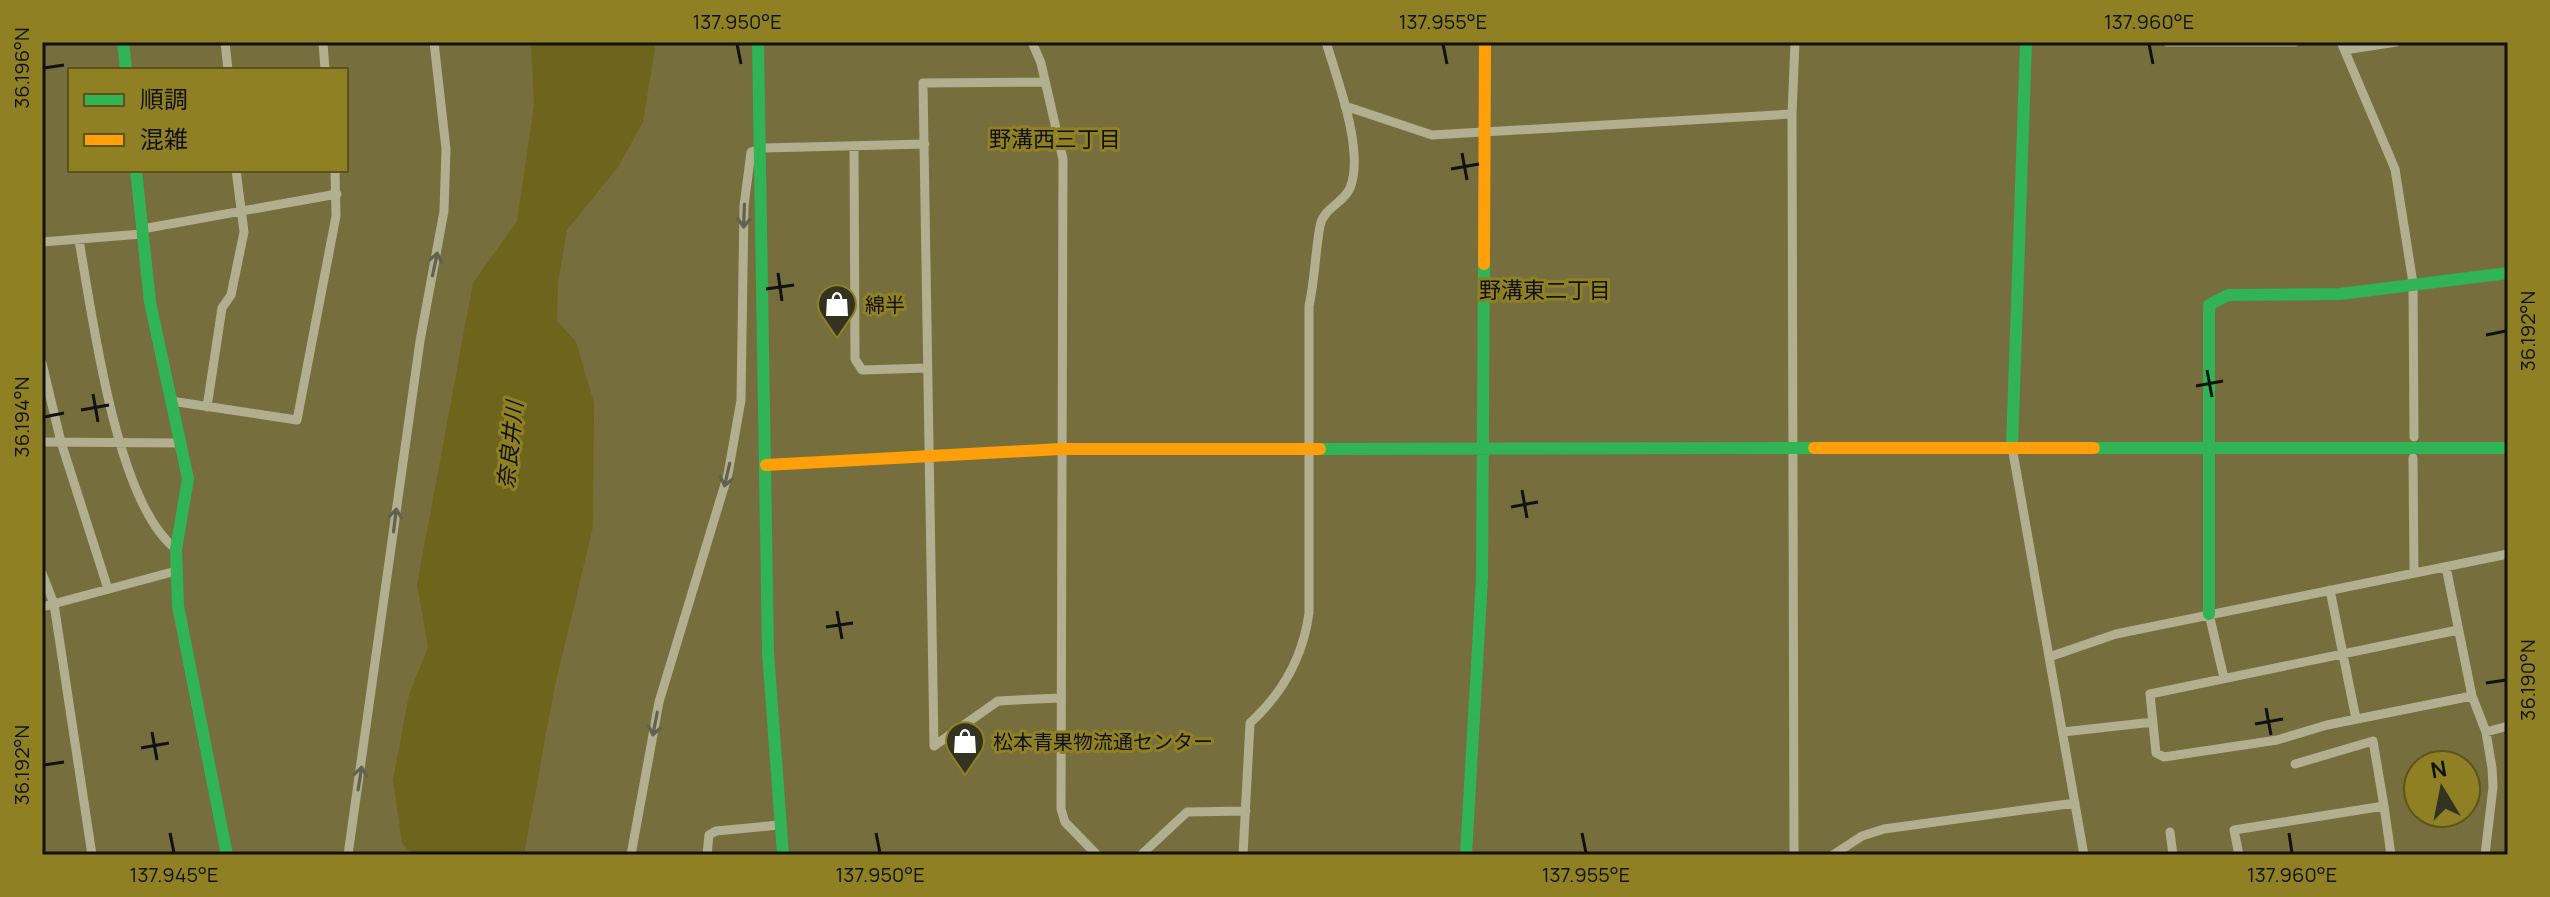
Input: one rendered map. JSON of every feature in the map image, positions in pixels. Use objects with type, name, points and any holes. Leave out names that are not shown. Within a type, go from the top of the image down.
[{"type":"street","points":[[123,42],[126,68]]},
{"type":"street","points":[[225,42],[228,68]]},
{"type":"street","points":[[323,42],[325,68]]},
{"type":"street","points":[[348,855],[420,341],[444,211],[446,149],[434,42]]},
{"type":"street","points":[[758,42],[764,148],[767,662],[783,855]]},
{"type":"street","points":[[1032,42],[1063,159],[1061,809],[1065,822],[1097,855]]},
{"type":"street","points":[[1243,855],[1250,723],[1277,699],[1306,640],[1309,613],[1309,306],[1317,273],[1320,223],[1329,207],[1349,191],[1354,173],[1345,106],[1326,42]]},
{"type":"street","points":[[1466,855],[1482,578],[1485,42]]},
{"type":"street","points":[[1794,855],[1792,114],[1795,42]]},
{"type":"street","points":[[2026,42],[2012,447],[2084,855]]},
{"type":"street","points":[[2167,42],[2295,42]]},
{"type":"street","points":[[2396,42],[2343,46],[2395,169],[2413,283],[2414,437]]},
{"type":"street","points":[[1045,82],[923,83],[934,746],[998,701],[1059,698]]},
{"type":"street","points":[[1345,106],[1432,135],[1792,114]]},
{"type":"street","points":[[631,855],[659,702],[728,474],[741,400],[748,166],[751,152],[764,148],[925,144]]},
{"type":"street","points":[[854,146],[855,359],[862,370],[927,368]]},
{"type":"street","points":[[136,172],[150,302],[188,490],[176,549],[178,606],[227,855]]},
{"type":"street","points":[[207,407],[222,308],[231,295],[244,232],[236,172]]},
{"type":"street","points":[[171,401],[297,420],[336,216],[335,172]]},
{"type":"street","points":[[42,242],[142,232],[337,194]]},
{"type":"street","points":[[79,240],[119,442],[134,484],[165,541],[176,549]]},
{"type":"street","points":[[2224,678],[2209,614],[2209,305],[2215,299],[2228,295],[2340,294],[2508,273]]},
{"type":"street","points":[[42,363],[61,442],[108,589]]},
{"type":"street","points":[[42,442],[180,443]]},
{"type":"street","points":[[766,465],[1060,449],[2508,448]]},
{"type":"street","points":[[2413,458],[2414,573]]},
{"type":"street","points":[[2049,657],[2116,634],[2508,554]]},
{"type":"street","points":[[2446,567],[2472,696],[2486,732],[2493,787],[2485,855]]},
{"type":"street","points":[[42,607],[176,571]]},
{"type":"street","points":[[42,573],[54,604],[92,855]]},
{"type":"street","points":[[2330,590],[2356,719]]},
{"type":"street","points":[[2458,630],[2150,694],[2156,753],[2164,757],[2277,740],[2356,719],[2472,696]]},
{"type":"street","points":[[2063,732],[2153,722]]},
{"type":"street","points":[[2486,732],[2508,726]]},
{"type":"street","points":[[2295,764],[2373,741],[2391,855]]},
{"type":"street","points":[[1833,855],[1862,836],[1884,829],[2075,803]]},
{"type":"street","points":[[2239,855],[2234,830],[2384,806]]},
{"type":"street","points":[[1141,855],[1187,812],[1246,811]]},
{"type":"street","points":[[707,855],[709,835],[716,831],[779,825]]},
{"type":"street","points":[[2170,832],[2173,855]]},
{"type":"water","name":"奈良井川","points":[[531,42],[656,42],[643,122],[618,167],[567,230],[558,282],[557,321],[576,342],[594,403],[593,527],[554,690],[524,855],[413,855],[402,843],[393,780],[409,695],[428,647],[417,585],[473,283],[517,221],[534,105]]},
{"type":"traffic: fast","points":[[123,42],[126,68]]},
{"type":"traffic: fast","points":[[758,42],[768,652],[783,855]]},
{"type":"traffic: fast","points":[[2012,447],[2026,42]]},
{"type":"traffic: fast","points":[[136,172],[150,302],[188,479],[176,549],[178,606],[227,855]]},
{"type":"traffic: fast","points":[[1466,855],[1482,578],[1484,264]]},
{"type":"traffic: fast","points":[[2209,614],[2209,305],[2228,295],[2340,294],[2508,273]]},
{"type":"traffic: fast","points":[[1320,449],[1814,448]]},
{"type":"traffic: fast","points":[[2094,448],[2508,448]]},
{"type":"traffic: slow","points":[[1484,264],[1485,42]]},
{"type":"traffic: slow","points":[[1814,448],[2094,448]]},
{"type":"traffic: slow","points":[[766,465],[1060,449],[1320,449]]},
{"type":"place","name":"綿半","points":[[837,338]]},
{"type":"place","name":"松本青果物流通センター","points":[[965,775]]},
{"type":"district","name":"野溝西三丁目","points":[[1055,139]]},
{"type":"district","name":"野溝東二丁目","points":[[1545,290]]}]
